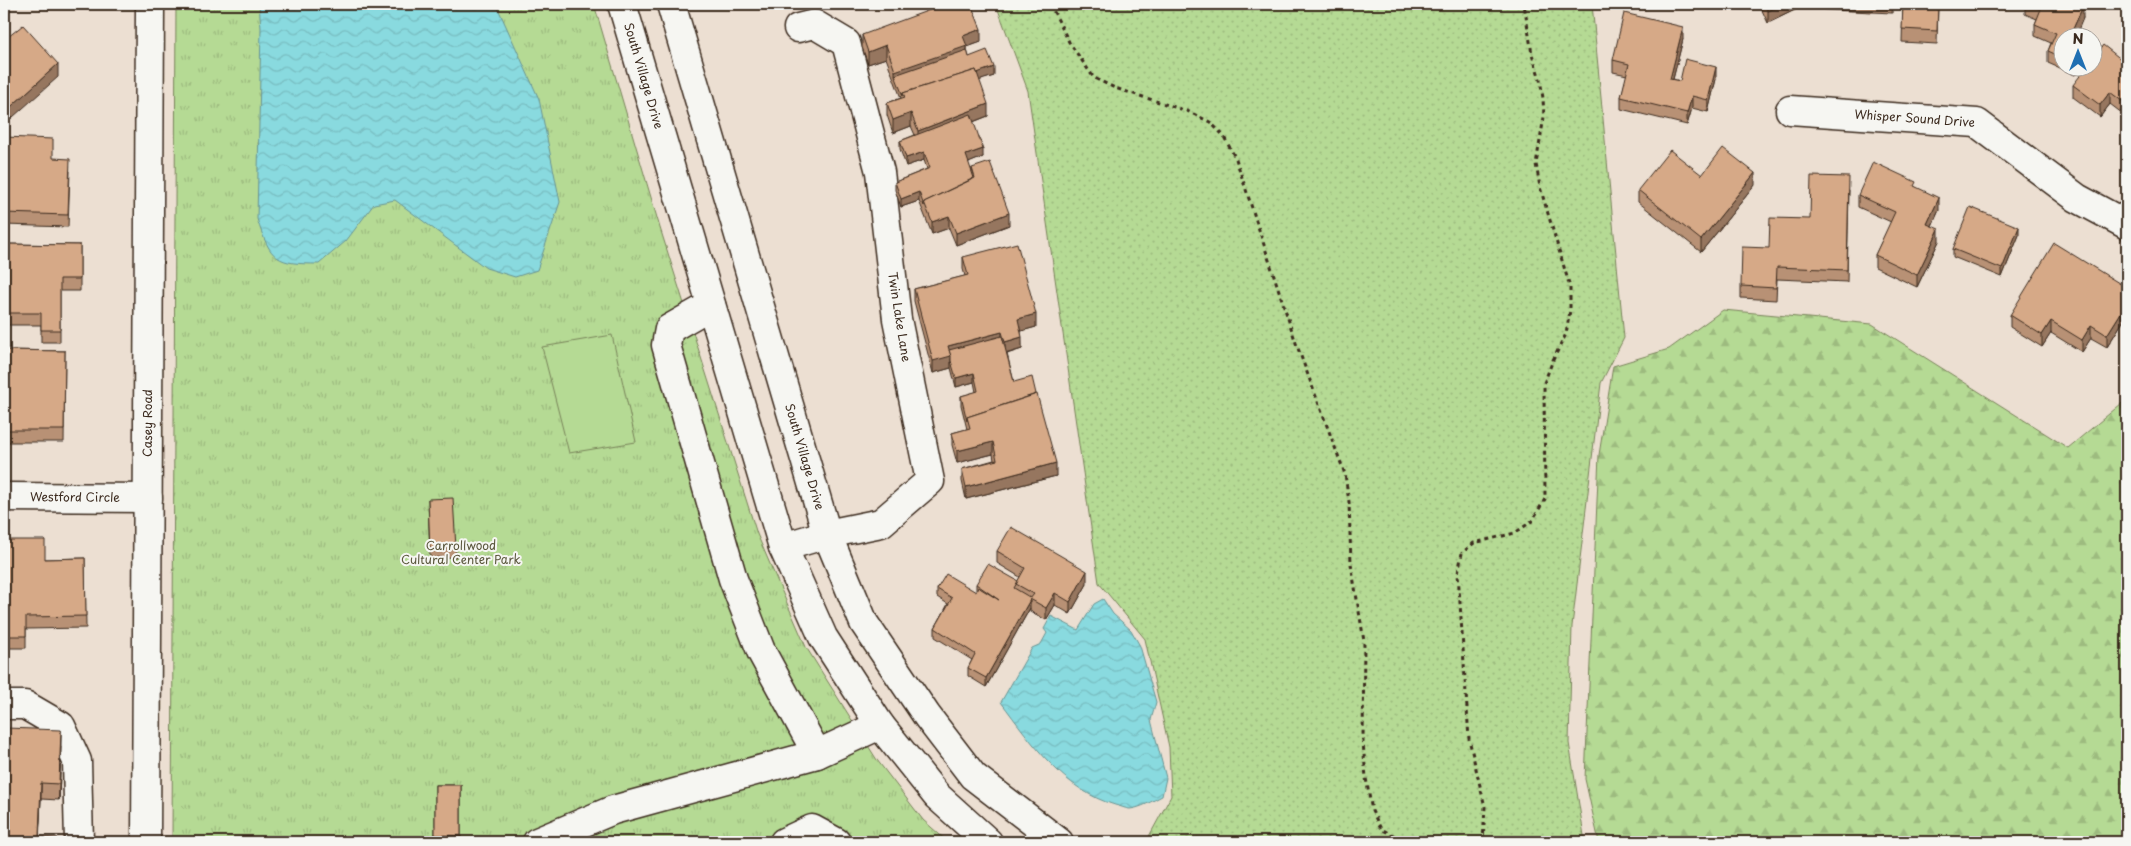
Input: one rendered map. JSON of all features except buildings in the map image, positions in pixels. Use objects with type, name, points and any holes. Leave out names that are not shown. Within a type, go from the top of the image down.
[{"type":"street","name":"Casey Road","points":[[146,842],[150,4]]},
{"type":"street","name":"South Village Drive","points":[[622,4],[783,547],[824,637],[880,725],[937,796],[988,842]]},
{"type":"street","name":"South Village Drive","points":[[671,4],[827,534],[864,623],[927,716],[973,776],[1048,840]]},
{"type":"street","name":"Twin Lake Lane","points":[[783,547],[827,534],[881,523],[930,481],[896,319],[880,172],[846,43],[814,24],[798,28]]},
{"type":"street","name":"Whisper Sound Drive","points":[[1790,110],[1977,123],[2076,198],[2127,224]]},
{"type":"street","points":[[711,305],[669,330],[666,345],[733,579],[760,651],[817,754]]},
{"type":"street","name":"Westford Circle","points":[[4,497],[148,498]]},
{"type":"street","points":[[4,705],[25,706],[61,726],[77,761],[79,842]]},
{"type":"street","points":[[537,842],[613,810],[817,754],[880,725]]},
{"type":"street","points":[[784,842],[812,829],[836,842]]},
{"type":"path","points":[[1050,4],[1070,42],[1094,78],[1115,88],[1160,101],[1210,122],[1223,135],[1236,159],[1296,342],[1345,474],[1349,502],[1350,564],[1364,642],[1363,742],[1366,778],[1372,811],[1380,830],[1406,842]]},
{"type":"path","points":[[1483,842],[1485,807],[1469,739],[1466,708],[1459,566],[1462,553],[1474,543],[1515,533],[1532,521],[1545,499],[1544,382],[1566,334],[1570,310],[1570,287],[1540,187],[1536,164],[1544,117],[1543,98],[1540,79],[1532,54],[1524,4]]},
{"type":"green space","name":"Carrollwood Cultural Center Park","points":[[176,4],[594,4],[660,228],[757,534],[806,647],[877,760],[923,820],[948,842],[172,842]]},
{"type":"green space","points":[[996,4],[1592,4],[1624,338],[1601,383],[1572,626],[1569,743],[1585,842],[1146,842],[1171,796],[1169,747],[1145,639],[1099,583],[1028,91]]},
{"type":"green space","points":[[1723,310],[1872,324],[2068,448],[2127,399],[2127,842],[1599,842],[1585,779],[1599,455],[1613,366],[1669,349]]},
{"type":"green space","points":[[612,335],[636,442],[569,453],[542,347]]},
{"type":"water","points":[[259,4],[496,4],[539,99],[560,202],[537,270],[515,277],[486,268],[395,200],[374,204],[346,241],[319,264],[284,261],[271,252],[257,219],[261,28]]},
{"type":"water","points":[[1103,599],[1113,614],[1131,630],[1140,646],[1156,702],[1151,720],[1166,778],[1162,796],[1142,806],[1130,809],[1096,798],[1064,777],[1037,749],[1001,702],[1032,648],[1041,644],[1047,633],[1044,629],[1051,616],[1078,630],[1094,604]]}]
